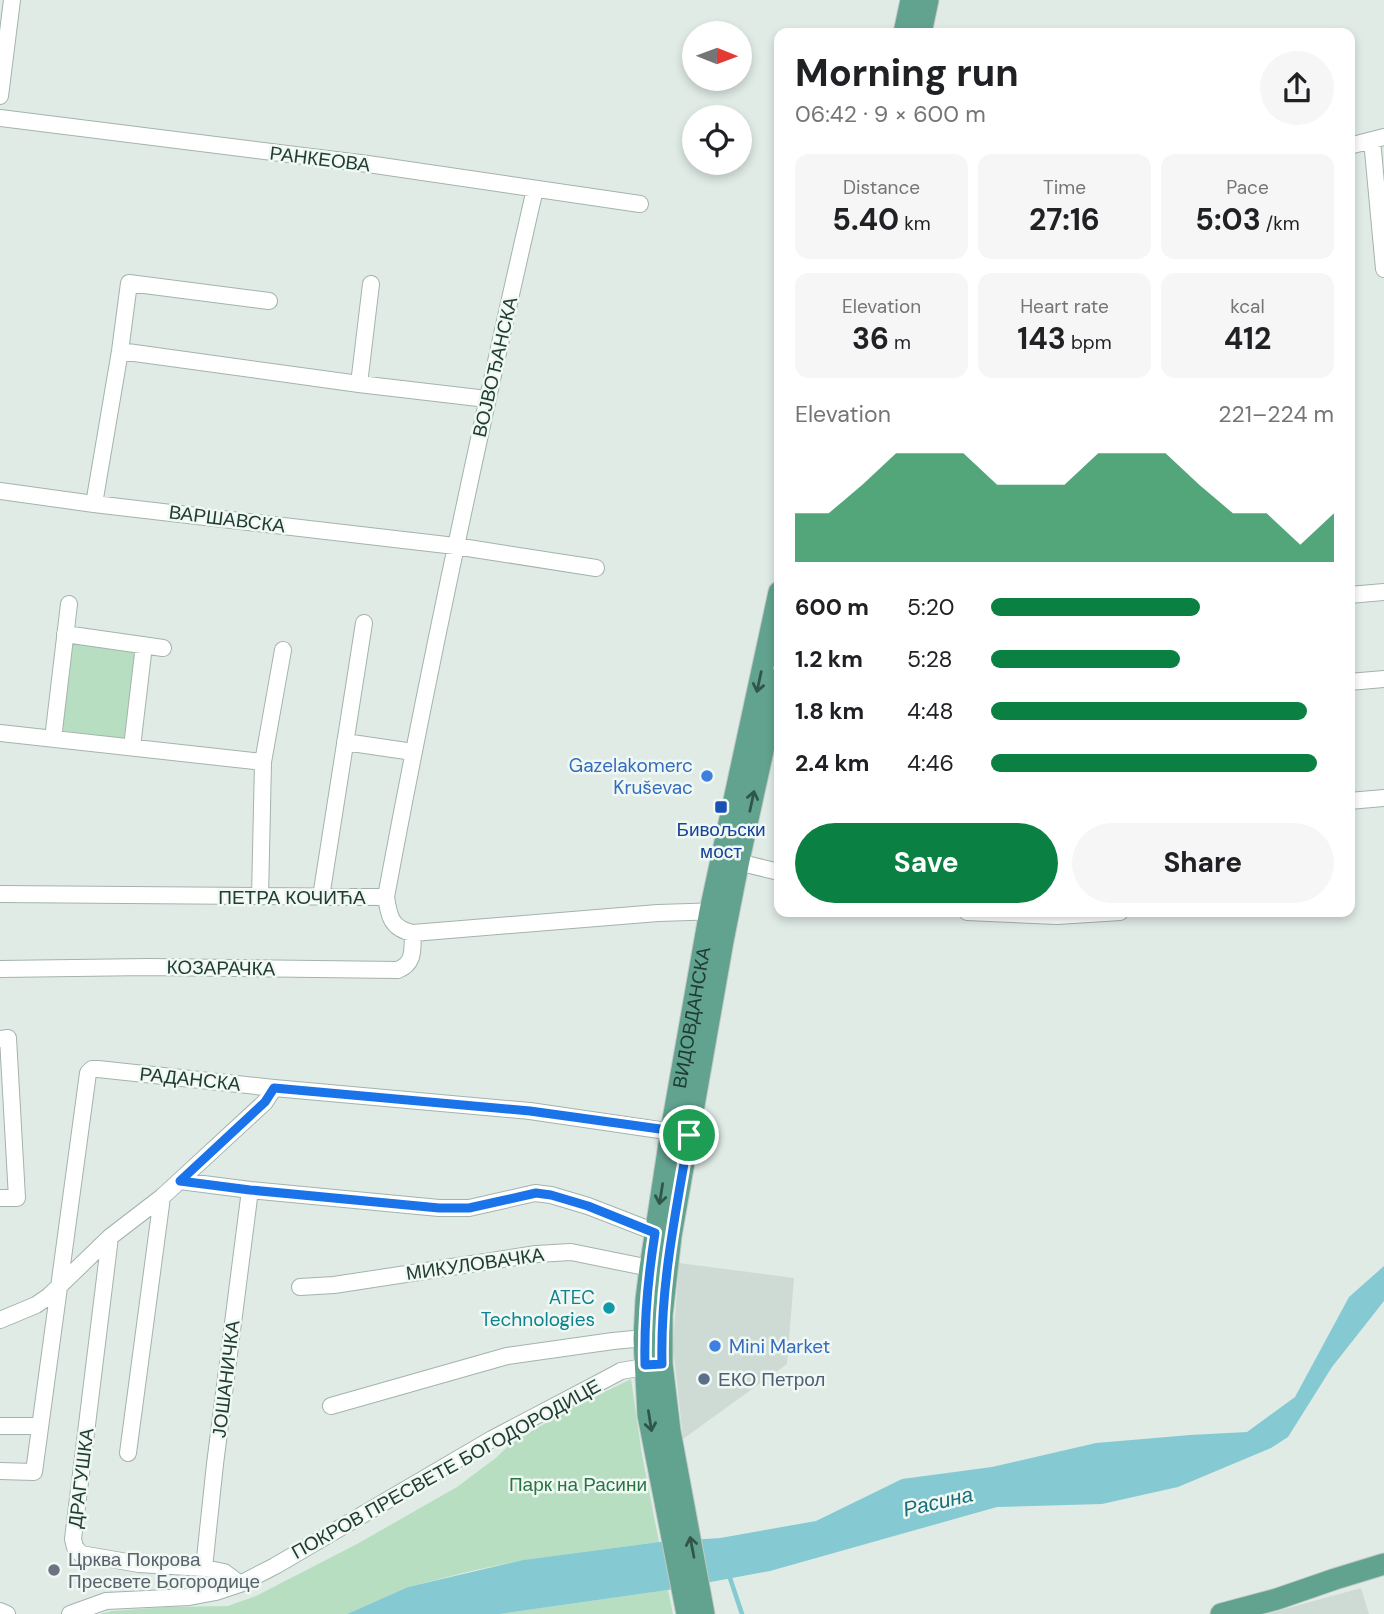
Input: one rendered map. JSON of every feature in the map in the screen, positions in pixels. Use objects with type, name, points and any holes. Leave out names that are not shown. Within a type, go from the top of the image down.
[{"type":"main road","points":[[906,28],[915,2]]},
{"type":"main road","points":[[915,2],[920,28]]},
{"type":"main road","name":"ВИДОВДАНСКА","points":[[704,1614],[664,1451],[648,1415],[654,1365],[650,1268],[655,1233],[680,1133],[774,616]]},
{"type":"main road","name":"ВИДОВДАНСКА","points":[[719,911],[739,860],[774,701]]},
{"type":"main road","name":"ВИДОВДАНСКА","points":[[653,1339],[662,1315],[680,1133]]},
{"type":"main road","name":"ВИДОВДАНСКА","points":[[664,1451],[687,1614]]},
{"type":"main road","points":[[1221,1614],[1384,1564]]},
{"type":"street","points":[[0,96],[12,0]]},
{"type":"street","name":"РАНКЕОВА","points":[[0,118],[368,164],[640,204]]},
{"type":"street","points":[[1355,144],[1378,138],[1384,269]]},
{"type":"street","name":"ВОЈВОЂАНСКА","points":[[386,897],[455,546],[535,189]]},
{"type":"street","points":[[94,504],[129,283],[269,301]]},
{"type":"street","points":[[359,384],[371,284]]},
{"type":"street","points":[[120,351],[487,399]]},
{"type":"street","name":"ВАРШАВСКА","points":[[0,491],[455,546]]},
{"type":"street","points":[[455,546],[596,568]]},
{"type":"street","points":[[1355,594],[1384,592]]},
{"type":"street","points":[[53,739],[69,604]]},
{"type":"street","points":[[321,897],[364,623]]},
{"type":"street","points":[[65,634],[163,648]]},
{"type":"street","points":[[132,747],[144,645]]},
{"type":"street","points":[[260,897],[263,762],[283,650]]},
{"type":"street","points":[[1355,681],[1384,679]]},
{"type":"street","points":[[0,733],[263,762]]},
{"type":"street","points":[[345,742],[413,752]]},
{"type":"street","points":[[1355,800],[1384,798]]},
{"type":"street","points":[[739,860],[774,871]]},
{"type":"street","name":"ПЕТРА КОЧИЋА","points":[[0,894],[386,897],[388,915],[404,931],[413,933]]},
{"type":"street","points":[[413,933],[658,913],[719,911]]},
{"type":"street","name":"КОЗАРАЧКА","points":[[0,969],[148,967],[398,970],[407,967],[411,960],[413,933]]},
{"type":"street","points":[[0,1038],[8,1038],[17,1198],[0,1198]]},
{"type":"street","name":"РАДАНСКА","points":[[0,1471],[34,1472],[88,1073],[92,1069],[530,1111],[680,1133]]},
{"type":"street","points":[[0,1320],[36,1305],[49,1296],[110,1237],[180,1181],[265,1102],[274,1088]]},
{"type":"street","points":[[180,1181],[449,1208],[469,1208],[536,1193],[588,1206],[655,1233]]},
{"type":"street","name":"ЈОШАНИЧКА","points":[[204,1568],[250,1190]]},
{"type":"street","points":[[128,1453],[162,1197]]},
{"type":"street","name":"ДРАГУШКА","points":[[110,1237],[73,1539],[75,1547],[81,1554],[107,1559],[204,1568],[224,1573],[240,1584]]},
{"type":"street","name":"МИКУЛОВАЧКА","points":[[300,1287],[334,1285],[536,1254],[571,1252],[650,1268]]},
{"type":"street","points":[[331,1406],[507,1356],[613,1341],[653,1339]]},
{"type":"street","name":"ПОКРОВ ПРЕСВЕТЕ БОГОДОРОДИЦЕ","points":[[70,1614],[106,1601],[189,1597],[240,1584],[492,1439],[621,1371],[654,1365]]},
{"type":"street","points":[[0,1426],[40,1426]]},
{"type":"street","points":[[0,1611],[7,1614]]},
{"type":"shaded area","points":[[679,1263],[794,1278],[787,1364],[683,1439],[673,1346]]},
{"type":"shaded area","points":[[1361,1588],[1369,1614],[1266,1614]]},
{"type":"green space","points":[[72,642],[137,651],[124,739],[59,730]]},
{"type":"green space","name":"Парк на Расини","points":[[631,1379],[659,1542],[523,1560],[471,1571],[408,1587],[347,1614],[100,1614],[167,1607],[228,1606],[256,1596],[357,1544],[457,1487],[509,1445],[564,1412]]},
{"type":"green space","points":[[668,1590],[673,1614],[500,1614]]},
{"type":"water","name":"Расина","points":[[1384,1266],[1384,1301],[1332,1367],[1288,1437],[1271,1448],[1178,1487],[1102,1504],[997,1507],[770,1571],[668,1590],[500,1614],[347,1614],[408,1587],[523,1560],[659,1542],[720,1538],[816,1521],[902,1479],[992,1467],[1096,1443],[1247,1432],[1295,1397],[1349,1297]]},
{"type":"waterway","points":[[729,1575],[742,1614]]},
{"type":"place","name":"Gazelakomerc Kruševac","points":[[707,776]]},
{"type":"place","name":"Бивољски мост","points":[[721,807]]},
{"type":"place","name":"ATEC Technologies","points":[[609,1308]]},
{"type":"place","name":"Mini Market","points":[[715,1346]]},
{"type":"place","name":"ЕКО Петрол","points":[[704,1379]]},
{"type":"place","name":"Црква Покрова Пресвете Богородице","points":[[54,1570]]},
{"type":"route","points":[[274,1088],[530,1111],[689,1135],[666,1275],[662,1315],[662,1364],[645,1365],[646,1300],[655,1233],[588,1206],[536,1193],[469,1208],[439,1208],[180,1181],[265,1102],[274,1088]]}]
